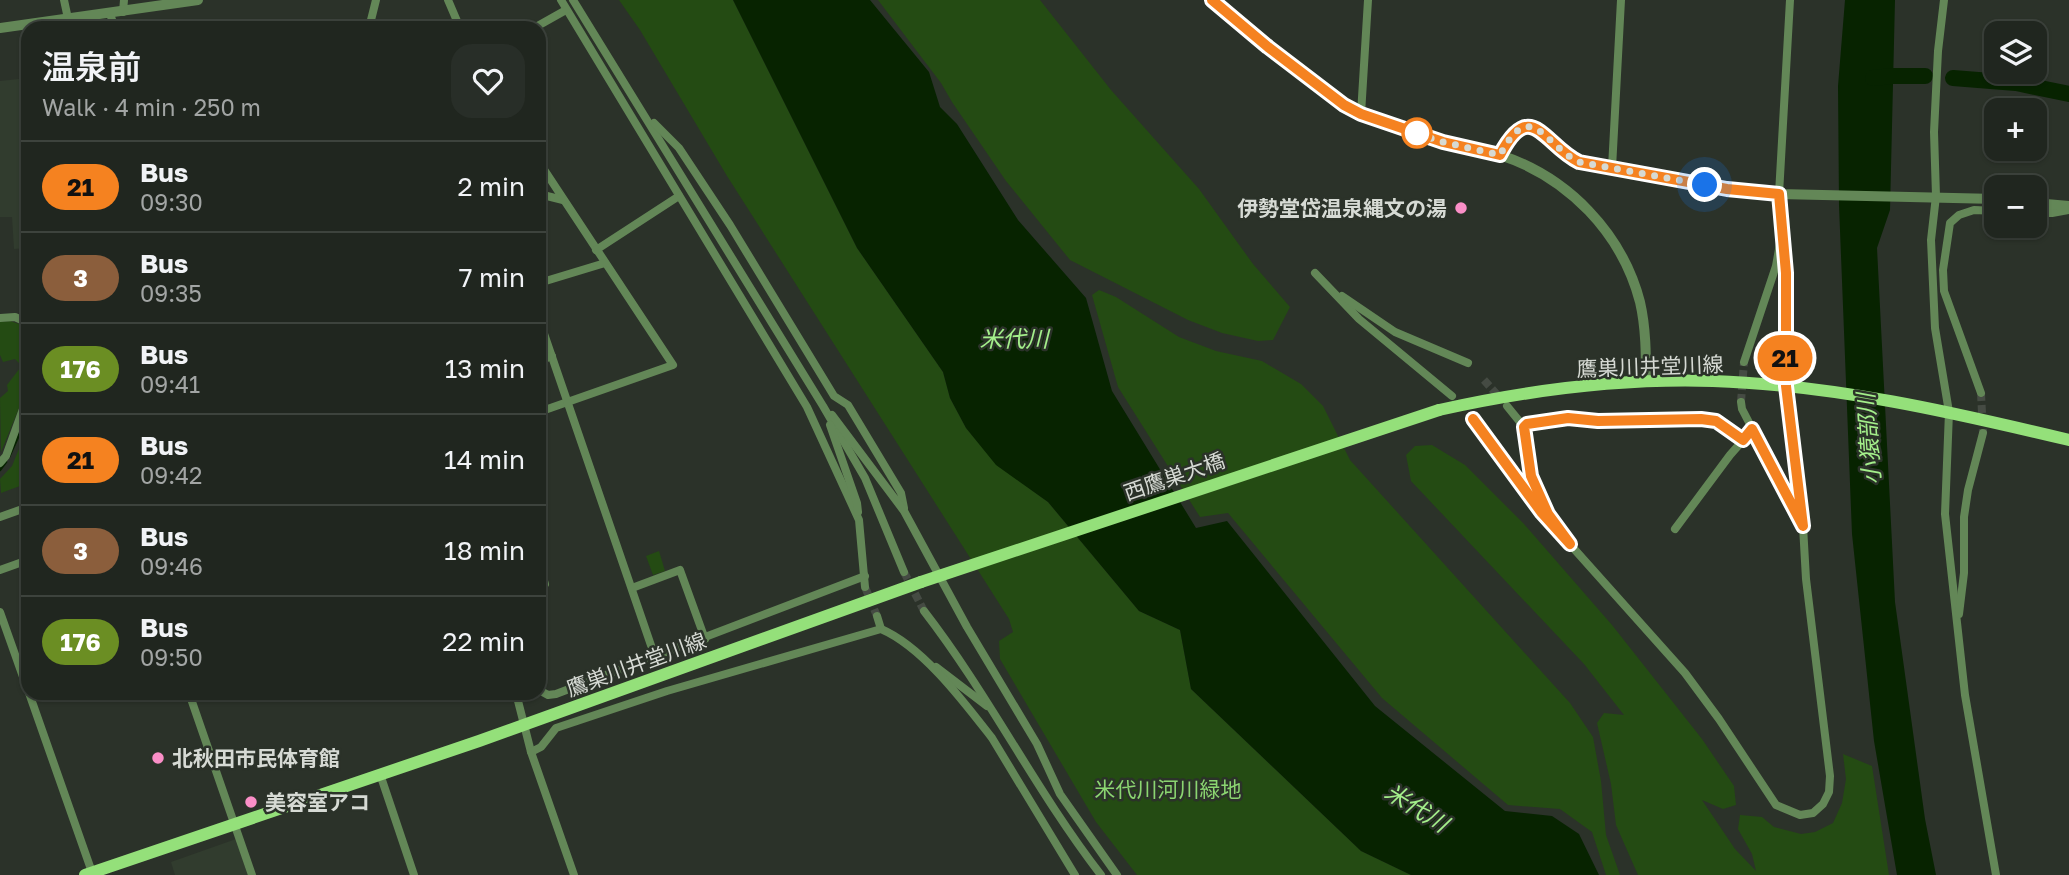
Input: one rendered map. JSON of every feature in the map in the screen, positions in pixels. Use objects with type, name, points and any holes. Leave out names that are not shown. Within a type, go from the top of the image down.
[{"type":"main road","name":"鷹巣川井堂川線","points":[[1439,410],[1545,390],[1646,381],[1714,381],[1786,386],[1943,410],[2069,440]]},
{"type":"main road","name":"西鷹巣大橋","points":[[921,582],[1439,410]]},
{"type":"main road","name":"鷹巣川井堂川線","points":[[90,874],[523,725],[921,582]]},
{"type":"street","points":[[64,0],[68,21]]},
{"type":"street","points":[[123,12],[124,0]]},
{"type":"street","points":[[79,21],[110,13],[198,0]]},
{"type":"street","points":[[371,21],[376,0]]},
{"type":"street","points":[[448,0],[457,21]]},
{"type":"street","points":[[561,0],[807,407],[859,520]]},
{"type":"street","points":[[573,0],[823,406],[864,478],[904,572]]},
{"type":"street","points":[[1212,0],[1344,105],[1361,114],[1443,142],[1500,155],[1529,165],[1553,180],[1591,211],[1628,267],[1640,303],[1645,338],[1646,381]]},
{"type":"street","points":[[1361,114],[1368,0]]},
{"type":"street","points":[[1612,168],[1622,0]]},
{"type":"street","points":[[1473,419],[1542,513],[1685,673],[1776,805],[1800,816],[1813,813],[1823,804],[1829,792],[1830,776],[1786,386],[1783,193],[1790,0]]},
{"type":"street","points":[[1944,0],[1938,51],[1934,132],[1936,196],[1931,240],[1935,328],[1943,410],[1945,514],[1965,695],[1996,875]]},
{"type":"street","points":[[546,21],[566,10]]},
{"type":"street","points":[[110,13],[113,21]]},
{"type":"street","points":[[0,28],[21,27]]},
{"type":"street","points":[[645,114],[679,148],[730,225],[834,396],[848,405],[901,493],[904,511]]},
{"type":"street","points":[[1500,155],[1508,139],[1518,128],[1529,126],[1540,131],[1568,156],[1579,162],[1727,189],[1984,198]]},
{"type":"street","points":[[546,173],[673,365],[546,409]]},
{"type":"street","points":[[546,196],[563,200]]},
{"type":"street","points":[[596,250],[679,196]]},
{"type":"street","points":[[2047,205],[2069,208]]},
{"type":"street","points":[[2047,213],[2069,208]]},
{"type":"street","points":[[1981,393],[1944,290],[1942,270],[1950,223],[1959,215],[1974,210],[1984,210]]},
{"type":"street","points":[[1744,362],[1776,266],[1783,225]]},
{"type":"street","points":[[546,281],[605,263]]},
{"type":"street","points":[[1452,396],[1359,319],[1315,273],[1338,293],[1395,332],[1468,363]]},
{"type":"street","points":[[0,318],[16,317],[21,320]]},
{"type":"street","points":[[546,339],[655,657]]},
{"type":"street","points":[[546,358],[552,356]]},
{"type":"street","points":[[1741,402],[1752,429],[1803,526]]},
{"type":"street","points":[[823,406],[840,424],[904,511],[967,627],[1037,744],[1060,794],[1117,875]]},
{"type":"street","points":[[823,406],[857,503],[865,587]]},
{"type":"street","points":[[1507,406],[1524,427],[1531,476],[1548,514],[1570,544]]},
{"type":"street","points":[[0,463],[6,456],[21,415]]},
{"type":"street","points":[[1524,427],[1535,422],[1568,418],[1598,421],[1701,419],[1716,421],[1743,440]]},
{"type":"street","points":[[1675,529],[1752,429]]},
{"type":"street","points":[[1958,628],[1964,573],[1964,517],[1983,433]]},
{"type":"street","points":[[0,517],[21,510]]},
{"type":"street","points":[[0,570],[21,562]]},
{"type":"street","points":[[632,588],[680,570],[705,639]]},
{"type":"street","points":[[546,694],[556,694],[705,639],[865,576]]},
{"type":"street","points":[[924,611],[995,712],[1064,824],[1101,875]]},
{"type":"street","points":[[0,612],[21,672]]},
{"type":"street","points":[[877,617],[881,629]]},
{"type":"street","points":[[531,752],[541,747],[556,728],[667,691],[881,629],[897,636],[995,712]]},
{"type":"street","points":[[923,657],[992,738],[1075,875]]},
{"type":"street","points":[[31,700],[90,874]]},
{"type":"street","points":[[192,700],[252,875]]},
{"type":"street","points":[[518,700],[531,752],[574,875]]},
{"type":"street","points":[[380,774],[414,875]]},
{"type":"shaded area","points":[[21,79],[21,248],[14,249],[12,217],[0,217],[0,81]]},
{"type":"shaded area","points":[[236,839],[248,875],[175,875],[171,862]]},
{"type":"green space","name":"米代川河川緑地","points":[[619,0],[733,0],[857,248],[943,372],[950,398],[966,428],[997,465],[1048,502],[1139,611],[1180,630],[1191,689],[1361,851],[1411,875],[1137,875],[1096,822],[1000,659],[999,641],[1013,632],[1009,619],[727,176],[640,30]]},
{"type":"green space","points":[[878,0],[1040,0],[1111,90],[1199,189],[1253,264],[1290,307],[1273,340],[1258,341],[1222,333],[1188,320],[1070,260],[1006,181],[941,83]]},
{"type":"green space","points":[[1099,290],[1116,297],[1179,337],[1216,351],[1262,361],[1301,384],[1323,406],[1350,460],[1570,703],[1593,737],[1601,781],[1606,835],[1620,875],[1606,875],[1592,832],[1560,809],[1508,805],[1382,698],[1228,513],[1200,517],[1118,387],[1092,295]]},
{"type":"green space","points":[[10,321],[21,325],[21,403],[1,452],[0,398],[8,391],[7,385],[20,368],[20,364],[15,359],[3,362],[0,355],[0,322]]},
{"type":"green space","points":[[21,444],[21,486],[1,493],[0,479],[12,466]]},
{"type":"green space","points":[[1432,445],[1465,465],[1524,524],[1612,625],[1702,739],[1734,786],[1736,805],[1723,809],[1702,800],[1735,849],[1756,871],[1752,854],[1738,829],[1740,815],[1762,817],[1774,827],[1801,834],[1815,832],[1833,823],[1842,803],[1846,779],[1843,754],[1872,766],[1889,875],[1638,875],[1616,825],[1611,784],[1597,723],[1604,713],[1624,715],[1584,664],[1411,481],[1406,455],[1415,446]]},
{"type":"green space","points":[[659,551],[665,571],[653,575],[646,556]]},
{"type":"water","name":"米代川","points":[[733,0],[870,0],[929,72],[940,107],[957,124],[1018,220],[1086,298],[1112,391],[1196,528],[1227,521],[1375,706],[1505,811],[1552,816],[1579,834],[1599,875],[1411,875],[1361,851],[1191,689],[1180,630],[1139,611],[1048,502],[996,465],[966,428],[950,398],[943,372],[857,248]]},
{"type":"water","name":"小猿部川","points":[[1845,0],[1895,0],[1890,210],[1877,248],[1895,602],[1925,819],[1936,875],[1897,875],[1874,741],[1852,534],[1839,205],[1838,86]]},
{"type":"waterway","points":[[1873,78],[1925,76]]},
{"type":"waterway","points":[[1953,78],[2016,83],[2069,94]]},
{"type":"waterway","points":[[9,457],[21,430]]},
{"type":"waterway","points":[[0,470],[6,462]]},
{"type":"tunnel","points":[[1741,402],[1744,362]]},
{"type":"tunnel","points":[[1484,380],[1500,398]]},
{"type":"tunnel","points":[[1981,393],[1983,433]]},
{"type":"tunnel","points":[[904,572],[924,611]]},
{"type":"tunnel","points":[[865,587],[877,616]]},
{"type":"bus line","name":"21","points":[[1212,0],[1268,47],[1344,105],[1361,114],[1443,142],[1500,155],[1508,139],[1518,128],[1529,126],[1540,131],[1568,156],[1579,162],[1727,189],[1779,194],[1786,273],[1786,386],[1803,526],[1752,429],[1743,440],[1716,421],[1701,419],[1598,421],[1568,418],[1527,424],[1524,427],[1531,476],[1548,514],[1570,544],[1542,513],[1473,419]]},
{"type":"place","name":"伊勢堂岱温泉縄文の湯","points":[[1461,208]]},
{"type":"place","name":"北秋田市民体育館","points":[[158,758]]},
{"type":"place","name":"美容室アコ","points":[[251,802]]},
{"type":"route","points":[[1417,133],[1412,132],[1500,155],[1508,139],[1518,128],[1529,126],[1540,131],[1568,156],[1579,162],[1705,185]]}]
